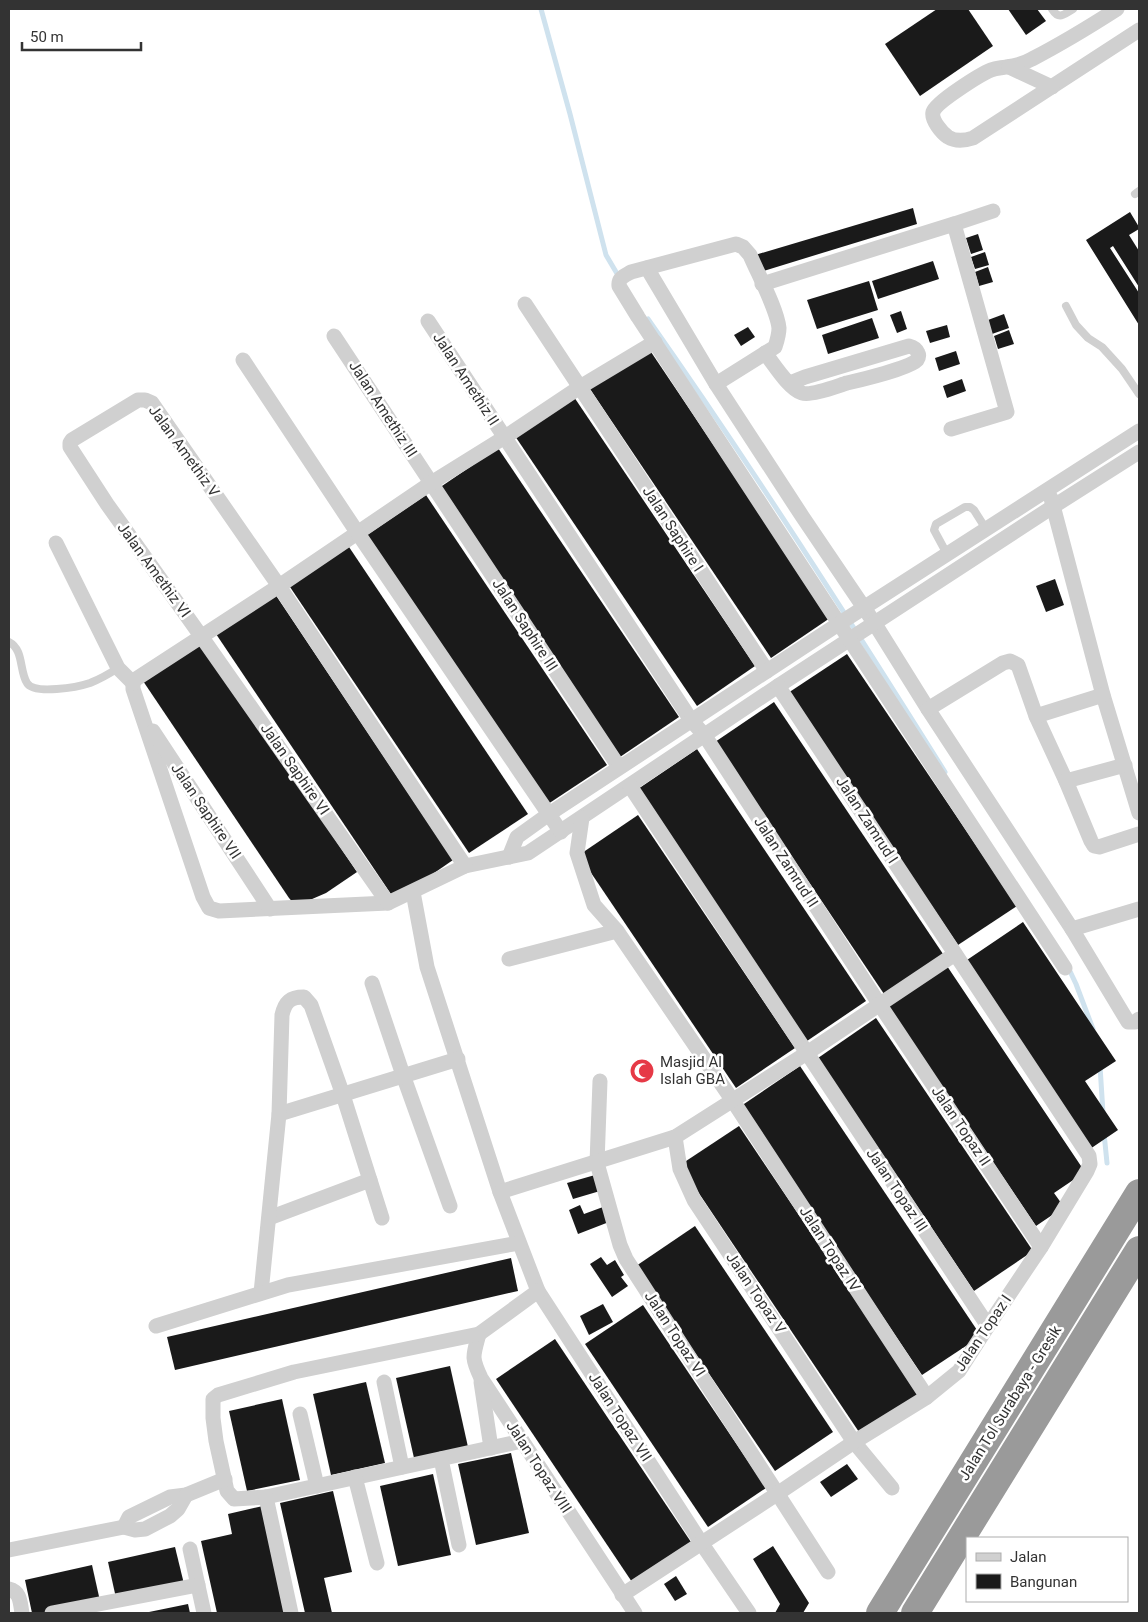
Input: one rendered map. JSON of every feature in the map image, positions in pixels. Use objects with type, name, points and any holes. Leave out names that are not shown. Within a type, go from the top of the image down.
[{"type":"highway","name":"Jalan Tol Surabaya - Gresik","points":[[880,1613],[1139,1193]]},
{"type":"highway","name":"Jalan Tol Surabaya - Gresik","points":[[915,1613],[1139,1250]]},
{"type":"street","points":[[1117,9],[1076,36],[1029,61],[1009,67],[993,69],[957,90],[936,107],[933,112],[933,119],[945,135],[954,140],[973,138],[1139,30]]},
{"type":"street","points":[[1009,67],[1052,86]]},
{"type":"street","points":[[762,284],[993,211]]},
{"type":"street","points":[[951,429],[1007,412],[954,224]]},
{"type":"street","points":[[716,384],[775,347],[779,330],[776,314],[750,255],[740,245],[736,244],[647,268],[622,278],[619,286],[655,342],[852,616],[928,733],[1065,968]]},
{"type":"street","points":[[647,268],[716,384],[802,516],[852,616],[863,632],[928,709],[928,733],[1072,929],[1128,1022],[1135,1022],[1139,1019]]},
{"type":"street","name":"Jalan Saphire I","points":[[525,304],[767,671]]},
{"type":"street","name":"Jalan Amethiz II","points":[[428,321],[691,720]]},
{"type":"street","name":"Jalan Amethiz III","points":[[334,336],[431,483]]},
{"type":"street","points":[[655,342],[580,387],[431,483],[136,679],[132,689],[203,897],[209,908],[219,911],[388,903],[465,866],[528,853],[778,686],[1139,452]]},
{"type":"street","points":[[765,353],[790,384],[798,391],[806,394],[900,368],[915,362],[918,354],[915,348],[909,346],[805,376],[790,384]]},
{"type":"street","points":[[244,360],[357,532],[561,832]]},
{"type":"street","name":"Jalan Amethiz V","points":[[107,504],[70,447],[70,443],[138,400],[145,400],[152,403],[278,586]]},
{"type":"street","points":[[509,856],[517,836],[548,814],[1139,430]]},
{"type":"street","name":"Jalan Saphire III","points":[[431,483],[619,767]]},
{"type":"street","points":[[1048,489],[1103,695],[1139,813]]},
{"type":"street","name":"Jalan Amethiz VI","points":[[107,504],[201,636]]},
{"type":"street","points":[[56,544],[118,668],[133,683]]},
{"type":"street","points":[[278,586],[465,866]]},
{"type":"street","name":"Jalan Saphire VI","points":[[201,636],[388,903]]},
{"type":"street","points":[[928,709],[1003,663],[1010,662],[1018,665],[1036,716],[1091,842],[1094,846],[1099,847],[1139,834]]},
{"type":"street","name":"Jalan Zamrud I","points":[[778,686],[955,954]]},
{"type":"street","points":[[1036,716],[1103,695]]},
{"type":"street","name":"Jalan Saphire VII","points":[[141,713],[270,909]]},
{"type":"street","name":"Jalan Zamrud II","points":[[691,720],[705,736],[880,1005]]},
{"type":"street","points":[[1066,781],[1125,765]]},
{"type":"street","name":"Jalan Topaz III","points":[[630,786],[988,1326]]},
{"type":"street","name":"Jalan Topaz IV","points":[[582,818],[577,853],[594,905],[617,931],[733,1101],[926,1397]]},
{"type":"street","name":"Jalan Topaz VII","points":[[413,892],[427,966],[500,1192],[538,1291],[749,1613]]},
{"type":"street","points":[[1072,929],[1139,909]]},
{"type":"street","points":[[509,959],[617,931]]},
{"type":"street","points":[[500,1192],[675,1137],[807,1053],[955,954]]},
{"type":"street","name":"Jalan Topaz I","points":[[622,1595],[854,1442],[926,1397],[959,1371],[1042,1246],[1087,1171],[1090,1164],[1089,1156],[955,954]]},
{"type":"street","points":[[372,982],[450,1206]]},
{"type":"street","points":[[261,1293],[279,1114],[282,1015],[285,1004],[293,998],[304,997],[312,1005],[382,1218]]},
{"type":"street","name":"Jalan Topaz II","points":[[880,1005],[1042,1246]]},
{"type":"street","points":[[279,1114],[458,1059]]},
{"type":"street","name":"Jalan Topaz VI","points":[[600,1081],[597,1163],[620,1245],[626,1259],[828,1572]]},
{"type":"street","name":"Jalan Topaz V","points":[[675,1137],[680,1169],[694,1200],[854,1442],[892,1488]]},
{"type":"street","points":[[269,1218],[370,1180]]},
{"type":"street","points":[[156,1326],[288,1285],[520,1243]]},
{"type":"street","points":[[522,1441],[266,1497],[234,1499],[227,1491],[213,1418],[213,1399],[218,1395],[294,1372],[479,1334],[538,1291]]},
{"type":"street","name":"Jalan Topaz VIII","points":[[479,1334],[474,1362],[481,1378],[635,1613]]},
{"type":"street","points":[[481,1378],[491,1448]]},
{"type":"street","points":[[384,1382],[402,1467]]},
{"type":"street","points":[[300,1414],[318,1486]]},
{"type":"street","points":[[441,1458],[460,1545]]},
{"type":"street","points":[[355,1477],[377,1563]]},
{"type":"street","points":[[9,1550],[124,1527],[129,1517],[170,1496],[186,1495],[225,1479]]},
{"type":"street","points":[[266,1497],[291,1613]]},
{"type":"street","points":[[190,1549],[204,1613]]},
{"type":"street","points":[[52,1613],[110,1608],[198,1585]]},
{"type":"street","points":[[9,1589],[18,1595],[22,1613]]},
{"type":"lane","points":[[1052,9],[1059,16],[1073,9]]},
{"type":"lane","points":[[1066,306],[1076,325],[1088,338],[1102,346],[1137,385],[1139,394]]},
{"type":"lane","points":[[947,554],[934,530],[936,524],[965,507],[970,507],[986,529]]},
{"type":"lane","points":[[9,642],[17,649],[26,680],[30,688],[34,689],[46,690],[80,685],[103,677],[118,668]]},
{"type":"building","points":[[937,9],[968,9],[993,46],[920,96],[885,44]]},
{"type":"building","points":[[1008,9],[1037,9],[1046,21],[1026,35]]},
{"type":"building","points":[[913,208],[917,224],[760,272],[755,255]]},
{"type":"building","points":[[1130,212],[1139,227],[1139,229],[1129,235],[1139,251],[1139,287],[1113,246],[1110,248],[1139,293],[1139,325],[1086,240]]},
{"type":"building","points":[[978,234],[983,250],[971,254],[966,238]]},
{"type":"building","points":[[985,252],[989,265],[975,269],[971,257]]},
{"type":"building","points":[[933,261],[939,279],[878,299],[872,281]]},
{"type":"building","points":[[988,267],[993,282],[979,286],[975,272]]},
{"type":"building","points":[[869,281],[878,310],[817,329],[807,300]]},
{"type":"building","points":[[901,311],[907,329],[897,333],[890,315]]},
{"type":"building","points":[[1004,314],[1009,328],[992,334],[988,320]]},
{"type":"building","points":[[872,318],[879,338],[828,354],[822,335]]},
{"type":"building","points":[[947,325],[950,337],[930,343],[926,331]]},
{"type":"building","points":[[748,327],[755,337],[741,346],[734,335]]},
{"type":"building","points":[[1009,330],[1014,344],[998,349],[994,336]]},
{"type":"building","points":[[649,349],[830,618],[771,658],[590,389]]},
{"type":"building","points":[[956,351],[960,364],[939,371],[935,358]]},
{"type":"building","points":[[962,379],[966,391],[947,398],[943,386]]},
{"type":"building","points":[[574,397],[755,666],[697,706],[515,436]]},
{"type":"building","points":[[498,448],[679,717],[620,757],[439,488]]},
{"type":"building","points":[[426,495],[607,765],[548,804],[367,535]]},
{"type":"building","points":[[347,544],[528,814],[469,853],[288,584]]},
{"type":"building","points":[[1055,579],[1064,605],[1046,612],[1036,586]]},
{"type":"building","points":[[273,591],[453,860],[395,900],[214,631]]},
{"type":"building","points":[[200,639],[357,872],[326,893],[296,906],[141,678]]},
{"type":"building","points":[[847,654],[1017,906],[958,945],[788,693]]},
{"type":"building","points":[[774,702],[943,954],[884,994],[715,742]]},
{"type":"building","points":[[697,749],[866,1001],[807,1041],[638,789]]},
{"type":"building","points":[[638,815],[795,1048],[736,1088],[579,855]]},
{"type":"building","points":[[1023,922],[1116,1061],[1085,1081],[1118,1130],[1090,1149],[964,962]]},
{"type":"building","points":[[947,966],[1085,1172],[1054,1193],[1064,1207],[1036,1226],[888,1006]]},
{"type":"building","points":[[876,1018],[1033,1251],[974,1291],[818,1058]]},
{"type":"building","points":[[800,1066],[981,1336],[922,1375],[741,1106]]},
{"type":"building","points":[[739,1126],[920,1395],[861,1435],[680,1165]]},
{"type":"building","points":[[595,1175],[600,1191],[573,1199],[567,1183]]},
{"type":"building","points":[[580,1205],[584,1214],[603,1207],[609,1222],[578,1234],[569,1210]]},
{"type":"building","points":[[695,1226],[833,1432],[775,1471],[636,1266]]},
{"type":"building","points":[[601,1257],[607,1265],[615,1260],[624,1275],[621,1277],[628,1286],[612,1297],[590,1264]]},
{"type":"building","points":[[511,1258],[518,1291],[175,1370],[167,1337]]},
{"type":"building","points":[[603,1304],[613,1322],[589,1335],[580,1316]]},
{"type":"building","points":[[643,1305],[766,1488],[708,1527],[585,1344]]},
{"type":"building","points":[[555,1339],[693,1545],[634,1585],[496,1379]]},
{"type":"building","points":[[450,1366],[468,1447],[414,1458],[396,1378]]},
{"type":"building","points":[[366,1382],[385,1463],[331,1475],[313,1394]]},
{"type":"building","points":[[282,1399],[300,1480],[247,1491],[229,1411]]},
{"type":"building","points":[[511,1453],[529,1533],[476,1545],[458,1464]]},
{"type":"building","points":[[847,1464],[858,1479],[831,1497],[820,1482]]},
{"type":"building","points":[[433,1474],[451,1555],[398,1566],[380,1486]]},
{"type":"building","points":[[333,1491],[352,1572],[324,1578],[332,1613],[305,1613],[280,1503]]},
{"type":"building","points":[[263,1506],[288,1613],[217,1613],[201,1541],[232,1534],[228,1514]]},
{"type":"building","points":[[773,1546],[809,1603],[803,1613],[775,1613],[780,1604],[753,1559]]},
{"type":"building","points":[[175,1547],[184,1584],[116,1598],[108,1562]]},
{"type":"building","points":[[92,1565],[100,1601],[46,1613],[32,1613],[25,1580]]},
{"type":"building","points":[[676,1576],[687,1594],[675,1601],[664,1584]]},
{"type":"building","points":[[188,1604],[190,1613],[149,1613],[149,1612]]},
{"type":"waterway","points":[[541,9],[606,255],[619,277]]},
{"type":"waterway","points":[[648,319],[800,544],[945,772]]},
{"type":"waterway","points":[[1068,967],[1093,1029]]},
{"type":"waterway","points":[[1100,1066],[1103,1113]]},
{"type":"waterway","points":[[1104,1133],[1107,1163]]},
{"type":"place","name":"Masjid Al Islah GBA","points":[[642,1071]]}]
